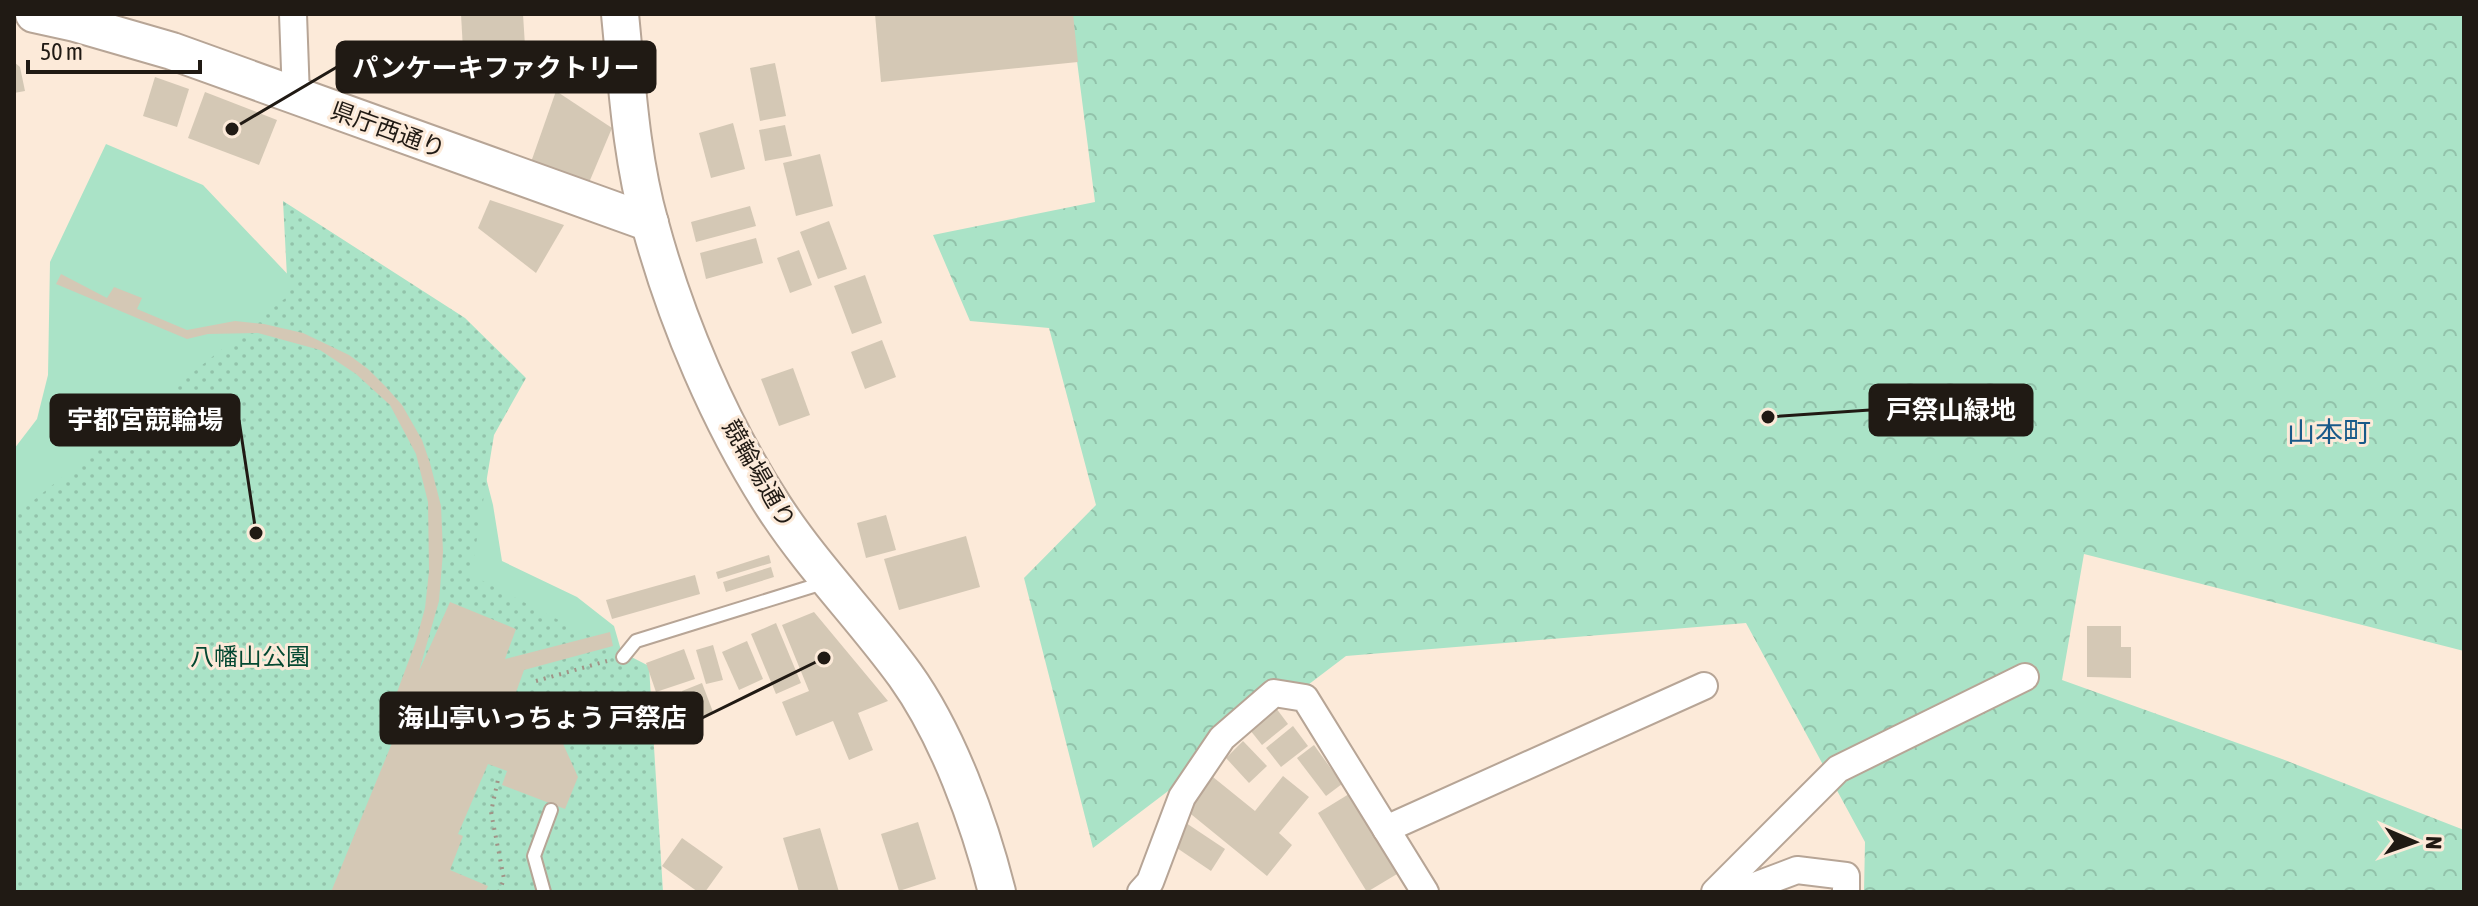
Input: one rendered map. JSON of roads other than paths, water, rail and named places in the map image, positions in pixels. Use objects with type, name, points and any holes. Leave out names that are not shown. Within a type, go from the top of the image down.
[{"type":"street","name":"県庁西通り","points":[[34,14],[75,18],[650,223]]},
{"type":"street","points":[[293,14],[296,97]]},
{"type":"street","name":"競輪場通り","points":[[620,14],[637,154],[650,223],[695,352],[749,465],[775,508],[907,678],[957,773],[977,824],[997,892]]},
{"type":"street","points":[[1715,892],[1838,769],[2025,677]]},
{"type":"street","points":[[1386,829],[1704,686]]},
{"type":"street","points":[[1141,892],[1150,882],[1182,797],[1222,738],[1274,693],[1305,698],[1425,892]]},
{"type":"street","points":[[1739,892],[1797,870],[1846,876],[1846,892]]},
{"type":"lane","points":[[623,657],[636,641],[830,581]]},
{"type":"lane","points":[[544,892],[534,856],[551,810]]},
{"type":"place","name":"パンケーキファクトリー","points":[[232,129]]},
{"type":"place","name":"戸祭山緑地","points":[[1768,417]]},
{"type":"place","name":"宇都宮競輪場","points":[[256,533]]},
{"type":"place","name":"海山亭いっちょう 戸祭店","points":[[824,658]]},
{"type":"district","name":"山本町","points":[[2329,432]]},
{"type":"park label","name":"八幡山公園","points":[[250,657]]}]
